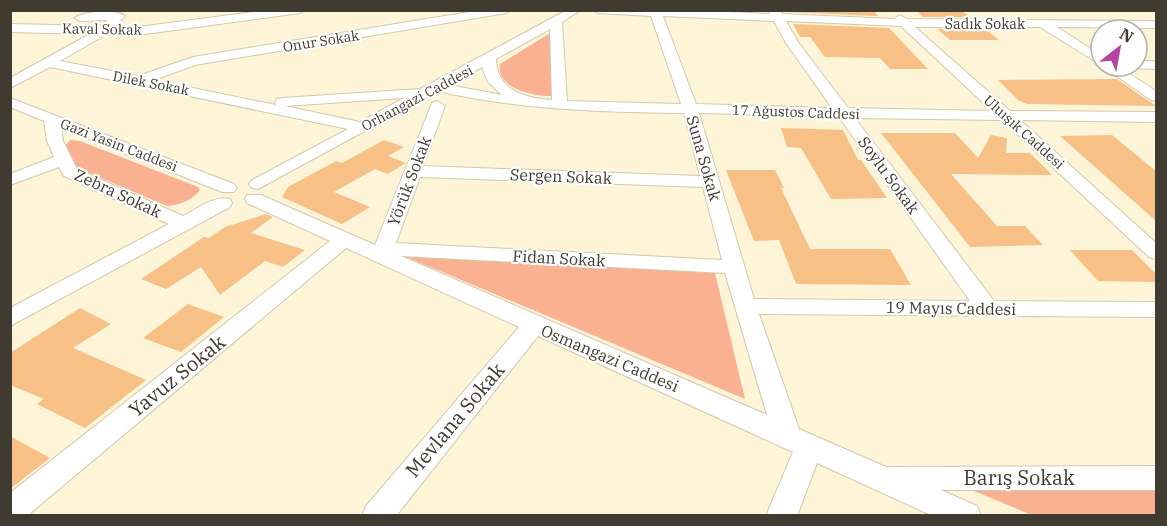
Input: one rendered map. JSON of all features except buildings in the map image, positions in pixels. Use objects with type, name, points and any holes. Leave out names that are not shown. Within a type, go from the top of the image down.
[{"type":"street","name":"Onur Sokak","points":[[139,81],[297,22],[506,10]]},
{"type":"street","name":"Orhangazi Caddesi","points":[[256,192],[363,127],[391,112],[434,95],[489,59],[576,10]]},
{"type":"street","name":"Sadık Sokak","points":[[598,10],[776,14],[905,24],[1156,24]]},
{"type":"street","name":"Uluışık Caddesi","points":[[891,10],[1156,253]]},
{"type":"street","points":[[1021,10],[1089,53]]},
{"type":"street","name":"Suna Sokak","points":[[656,13],[690,109],[745,306],[799,440]]},
{"type":"street","name":"Soylu Sokak","points":[[776,14],[792,43],[987,308]]},
{"type":"street","points":[[51,28],[70,15]]},
{"type":"street","points":[[10,22],[70,15],[119,16],[103,31],[10,84]]},
{"type":"street","name":"Kaval Sokak","points":[[10,28],[138,31],[208,17],[297,22]]},
{"type":"street","points":[[556,21],[560,105]]},
{"type":"street","points":[[10,37],[27,28]]},
{"type":"street","points":[[489,59],[488,71],[496,85],[517,96],[541,104]]},
{"type":"street","name":"Dilek Sokak","points":[[47,63],[363,127]]},
{"type":"street","points":[[1127,78],[1156,97]]},
{"type":"street","name":"17 Ağustos Caddesi","points":[[434,95],[541,104],[690,109],[1156,117]]},
{"type":"street","name":"Dilek Sokak","points":[[254,104],[434,95]]},
{"type":"street","name":"Yörük Sokak","points":[[382,253],[412,171],[434,95]]},
{"type":"street","name":"Gazi Yasin Caddesi","points":[[14,106],[52,119],[226,195]]},
{"type":"street","name":"Zebra Sokak","points":[[52,119],[56,141],[69,172],[184,224]]},
{"type":"street","points":[[10,180],[63,159]]},
{"type":"street","name":"Sergen Sokak","points":[[412,171],[711,182]]},
{"type":"street","points":[[10,318],[184,224],[226,195],[236,204],[256,192]]},
{"type":"street","name":"Osmangazi Caddesi","points":[[256,192],[343,240],[382,253],[534,325],[799,440],[966,516]]},
{"type":"street","name":"Yavuz Sokak","points":[[10,511],[343,240]]},
{"type":"street","name":"Fidan Sokak","points":[[382,253],[734,267]]},
{"type":"street","name":"19 Mayıs Caddesi","points":[[745,306],[1156,310]]},
{"type":"street","name":"Mevlana Sokak","points":[[377,516],[534,325]]},
{"type":"street","points":[[781,516],[799,440]]},
{"type":"street","name":"Barış Sokak","points":[[882,478],[1156,478]]},
{"type":"shaded area","points":[[552,32],[551,96],[525,93],[509,85],[500,72],[500,64]]},
{"type":"shaded area","points":[[70,140],[80,141],[198,187],[200,190],[194,197],[167,206],[77,168],[66,145]]},
{"type":"shaded area","points":[[404,256],[715,273],[745,399]]},
{"type":"shaded area","points":[[1156,490],[1156,515],[1032,515],[974,491]]}]
